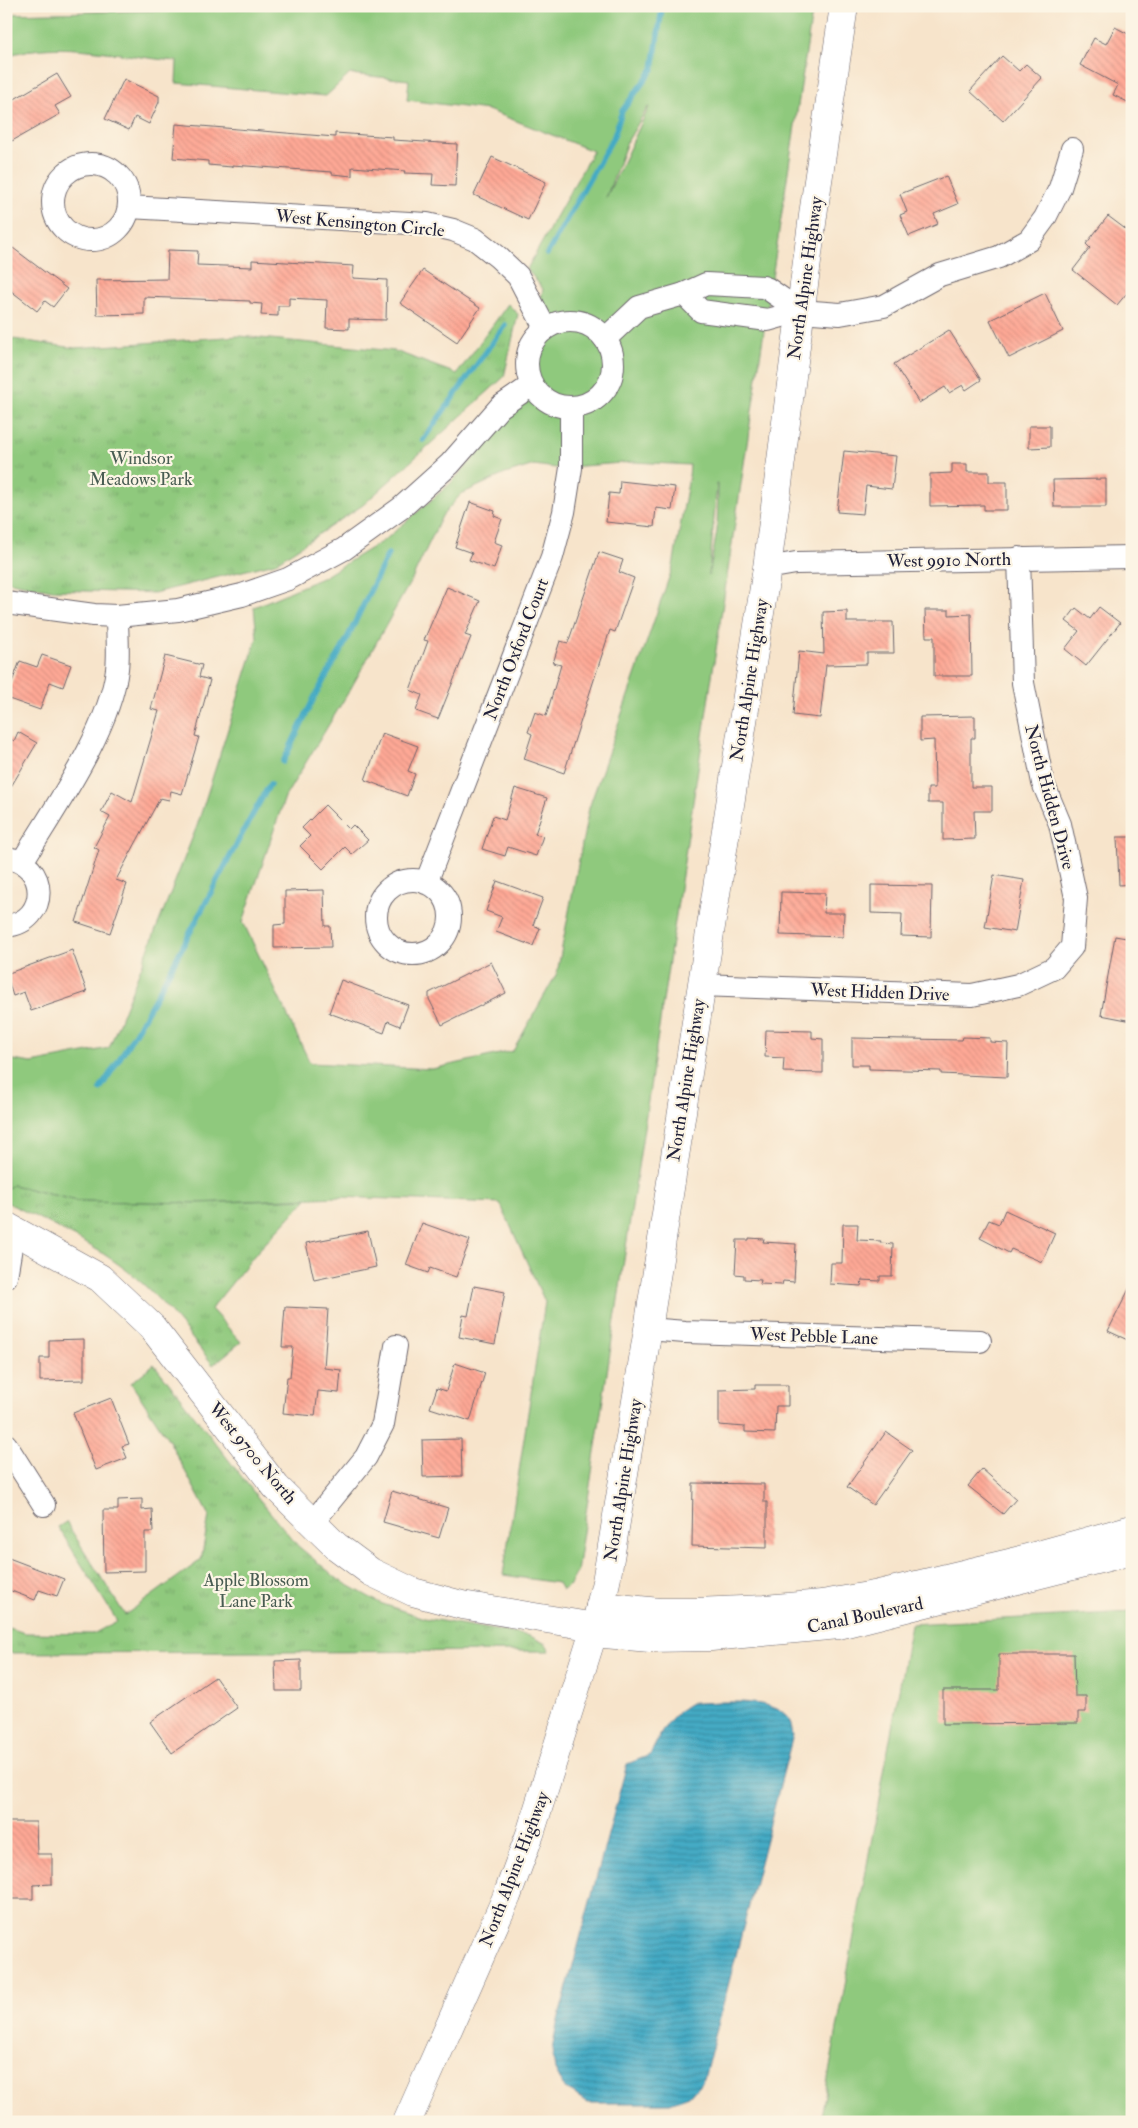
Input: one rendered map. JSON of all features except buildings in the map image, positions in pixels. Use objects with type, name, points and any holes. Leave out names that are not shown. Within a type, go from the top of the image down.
[{"type":"main road","name":"North Alpine Highway","points":[[407,2122],[507,1896],[533,1825],[596,1622],[606,1582],[648,1329],[700,985],[767,568],[800,311],[844,6]]},
{"type":"main road","name":"West 9700 North","points":[[10,1228],[100,1278],[132,1306],[152,1327],[276,1487],[336,1546],[371,1572],[413,1592],[462,1604],[596,1622]]},
{"type":"main road","name":"Canal Boulevard","points":[[596,1622],[659,1612],[765,1609],[822,1604],[874,1595],[1013,1562],[1132,1530]]},
{"type":"main road","name":"Canal Boulevard","points":[[596,1622],[650,1638],[711,1636],[839,1625],[1132,1551]]},
{"type":"street","points":[[684,294],[701,311],[768,320],[800,311],[840,314],[884,306],[940,275],[999,257],[1029,240],[1045,218],[1060,188],[1072,149]]},
{"type":"street","name":"West Kensington Circle","points":[[129,207],[428,224],[453,230],[475,239],[518,276],[545,328]]},
{"type":"street","points":[[605,339],[639,307],[684,294],[706,284],[763,287],[800,311]]},
{"type":"street","points":[[566,321],[577,322],[592,328],[605,339],[613,360],[612,372],[609,383],[593,401],[571,408],[548,402],[532,386],[528,376],[527,354],[537,335],[545,328],[566,321]]},
{"type":"street","points":[[6,603],[94,615],[117,616],[178,610],[242,595],[288,579],[344,549],[401,508],[450,464],[500,407],[532,386]]},
{"type":"street","name":"North Oxford Court","points":[[426,883],[552,557],[564,512],[571,468],[571,408]]},
{"type":"street","name":"West 9910 North","points":[[767,568],[796,563],[1132,557]]},
{"type":"street","name":"North Hidden Drive","points":[[1020,558],[1023,683],[1029,720],[1042,784],[1060,824],[1076,898],[1072,947],[1054,968]]},
{"type":"street","points":[[6,926],[22,922],[30,915],[36,907],[39,897],[36,877],[14,860],[85,756],[107,710],[117,669],[117,616]]},
{"type":"street","name":"West Hidden Drive","points":[[700,985],[972,995],[1018,985],[1054,968]]},
{"type":"street","points":[[6,1277],[10,1228]]},
{"type":"street","name":"West Pebble Lane","points":[[648,1329],[685,1332],[980,1341]]},
{"type":"street","points":[[313,1522],[366,1457],[383,1424],[396,1346]]},
{"type":"street","points":[[6,1444],[44,1505]]},
{"type":"green space","points":[[363,6],[813,6],[577,1572],[570,1585],[562,1590],[558,1583],[503,1575],[545,1302],[500,1203],[337,1197],[198,1203],[77,1201],[13,1185],[6,1189],[6,1059],[32,1063],[109,1048],[197,826],[257,638],[254,607],[322,578],[386,539],[450,484],[516,411],[543,289],[527,269],[593,151],[488,110],[407,100],[409,80],[350,74],[326,96],[176,83],[177,61],[91,50],[48,49],[6,56],[6,14]],"holes":[[[649,107],[606,198],[627,142]],[[634,462],[690,465],[673,566],[589,808],[557,973],[513,1051],[432,1069],[310,1063],[243,922],[285,797],[351,688],[413,577],[442,516],[461,494],[505,474],[534,465],[556,468]],[[717,484],[717,531],[709,575]]]},
{"type":"green space","name":"Windsor Meadows Park","points":[[508,304],[518,314],[504,377],[363,505],[275,563],[154,593],[52,590],[6,581],[6,338],[75,348],[239,336],[395,351],[457,374]]},
{"type":"green space","points":[[13,1185],[77,1201],[198,1203],[307,1199],[257,1252],[211,1309],[241,1342],[213,1365],[162,1303],[128,1271],[78,1238],[6,1202],[6,1189]]},
{"type":"green space","name":"Apple Blossom Lane Park","points":[[154,1364],[298,1546],[339,1580],[380,1603],[424,1618],[530,1636],[546,1644],[550,1651],[6,1653],[6,1627],[25,1633],[93,1634],[117,1621],[58,1527],[66,1522],[125,1615],[201,1560],[209,1516],[168,1439],[131,1383]]},
{"type":"green space","points":[[1132,1612],[1132,2122],[820,2122],[911,1624]]},
{"type":"water","points":[[742,1702],[769,1706],[780,1710],[788,1717],[793,1735],[704,2079],[689,2096],[670,2103],[588,2103],[564,2087],[555,2070],[552,2050],[557,2024],[627,1764],[650,1755],[671,1719],[691,1703]]},
{"type":"waterway","points":[[547,254],[614,136],[622,111],[653,69],[662,8]]},
{"type":"waterway","points":[[423,440],[505,325]]},
{"type":"waterway","points":[[283,762],[315,696],[343,647],[388,554]]},
{"type":"waterway","points":[[100,1089],[146,1015],[270,784]]}]
